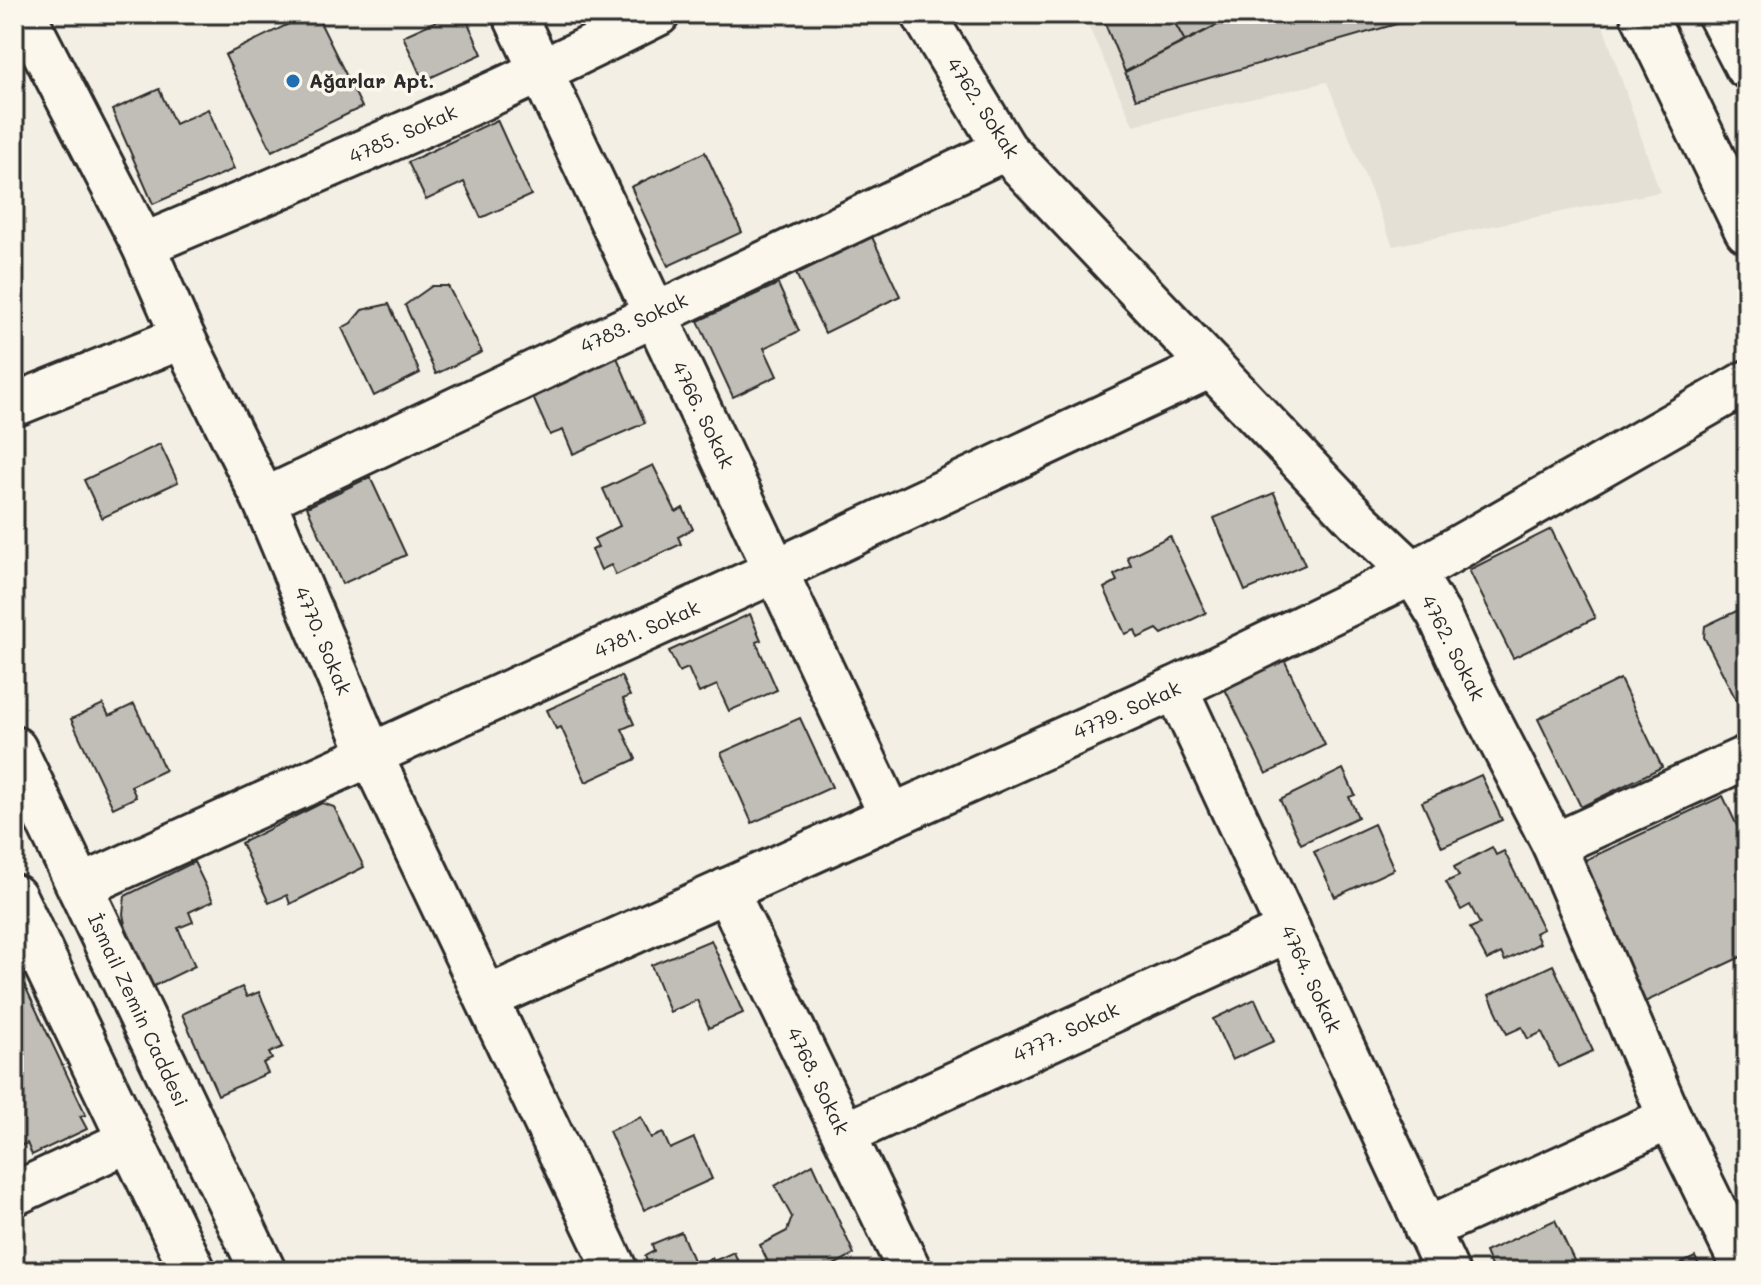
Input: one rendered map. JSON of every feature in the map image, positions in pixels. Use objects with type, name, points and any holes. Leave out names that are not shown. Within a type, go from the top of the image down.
[{"type":"main road","points":[[1643,14],[1747,230]]},
{"type":"main road","points":[[1720,14],[1747,66]]},
{"type":"main road","name":"İsmail Zemin Caddesi","points":[[14,749],[263,1271]]},
{"type":"main road","points":[[14,897],[193,1271]]},
{"type":"street","name":"4770. Sokak","points":[[24,14],[143,245],[183,337],[264,500],[370,753],[616,1271]]},
{"type":"street","name":"4766. Sokak","points":[[514,14],[891,816]]},
{"type":"street","name":"4785. Sokak","points":[[143,245],[392,140],[543,72],[658,14]]},
{"type":"street","name":"4762. Sokak","points":[[923,14],[1005,149],[1359,522],[1413,573],[1439,615],[1471,685],[1554,845],[1670,1118],[1745,1271]]},
{"type":"street","name":"4783. Sokak","points":[[264,500],[1005,149]]},
{"type":"street","points":[[14,405],[183,337]]},
{"type":"street","name":"4781. Sokak","points":[[80,887],[777,570],[1211,366]]},
{"type":"street","name":"4779. Sokak","points":[[487,998],[1176,688],[1413,573],[1747,382]]},
{"type":"street","name":"4764. Sokak","points":[[1176,688],[1447,1271]]},
{"type":"street","points":[[1554,845],[1747,757]]},
{"type":"street","name":"4768. Sokak","points":[[726,890],[910,1271]]},
{"type":"street","name":"4777. Sokak","points":[[844,1134],[1289,930]]},
{"type":"street","points":[[1426,1229],[1670,1118]]},
{"type":"street","points":[[14,1194],[130,1140]]},
{"type":"shaded area","points":[[1083,14],[1599,14],[1660,192],[1393,246],[1327,82],[1133,125]]},
{"type":"building","name":"Ağarlar Apt.","points":[[309,14],[316,14],[362,107],[272,151],[225,55]]},
{"type":"building","points":[[452,14],[464,14],[482,54],[423,81],[403,36]]},
{"type":"building","points":[[1101,14],[1170,14],[1185,41],[1125,72]]},
{"type":"building","points":[[1170,14],[1239,14],[1185,41]]},
{"type":"building","points":[[1239,14],[1431,14],[1136,99],[1125,72]]},
{"type":"building","points":[[159,89],[175,124],[208,109],[234,169],[153,204],[112,110]]},
{"type":"building","points":[[497,120],[531,195],[481,218],[464,182],[426,200],[408,162]]},
{"type":"building","points":[[705,152],[742,232],[668,266],[631,187]]},
{"type":"building","points":[[872,237],[900,296],[825,333],[796,274]]},
{"type":"building","points":[[778,284],[799,331],[764,348],[777,376],[733,397],[698,321]]},
{"type":"building","points":[[432,286],[448,286],[482,352],[436,374],[405,305]]},
{"type":"building","points":[[389,304],[420,373],[374,396],[342,328],[362,310]]},
{"type":"building","points":[[616,355],[645,423],[573,454],[563,430],[550,435],[531,393]]},
{"type":"building","points":[[160,444],[178,482],[102,518],[84,480]]},
{"type":"building","points":[[653,465],[676,512],[683,508],[693,529],[678,537],[681,544],[616,575],[611,565],[601,570],[592,550],[598,547],[594,539],[620,526],[603,489]]},
{"type":"building","points":[[370,477],[406,555],[342,584],[307,507]]},
{"type":"building","points":[[1274,493],[1305,565],[1245,591],[1214,518]]},
{"type":"building","points":[[1551,529],[1595,618],[1513,658],[1469,570]]},
{"type":"building","points":[[1170,536],[1206,613],[1162,634],[1157,629],[1138,638],[1135,630],[1125,634],[1104,588],[1117,581],[1114,575],[1131,566],[1127,557]]},
{"type":"building","points":[[1747,606],[1747,721],[1704,637],[1705,626]]},
{"type":"building","points":[[750,614],[761,640],[756,642],[777,690],[729,711],[717,685],[699,693],[688,668],[679,672],[669,651]]},
{"type":"building","points":[[1281,653],[1325,745],[1266,774],[1222,683]]},
{"type":"building","points":[[621,676],[630,696],[623,699],[634,724],[622,729],[636,759],[586,782],[561,727],[556,729],[547,710]]},
{"type":"building","points":[[1620,679],[1662,767],[1581,807],[1538,719]]},
{"type":"building","points":[[103,704],[109,716],[134,704],[165,770],[131,786],[136,797],[113,808],[71,719]]},
{"type":"building","points":[[800,718],[832,787],[752,823],[721,753]]},
{"type":"building","points":[[1343,769],[1355,795],[1349,797],[1358,817],[1301,844],[1280,800]]},
{"type":"building","points":[[1481,775],[1502,820],[1442,847],[1422,802]]},
{"type":"building","points":[[1723,796],[1747,847],[1747,954],[1645,1002],[1581,862]]},
{"type":"building","points":[[322,803],[334,807],[364,867],[290,904],[287,895],[269,903],[241,843]]},
{"type":"building","points":[[1374,824],[1394,869],[1335,897],[1314,852]]},
{"type":"building","points":[[1492,847],[1496,855],[1504,851],[1543,929],[1535,933],[1540,943],[1505,961],[1501,953],[1487,960],[1470,928],[1480,924],[1470,905],[1461,910],[1446,882],[1459,876],[1454,867]]},
{"type":"building","points":[[194,862],[213,901],[189,912],[193,922],[178,928],[195,966],[152,987],[127,934],[123,914],[125,896]]},
{"type":"building","points":[[711,940],[743,1013],[709,1028],[697,1000],[670,1012],[651,965]]},
{"type":"building","points":[[1553,965],[1593,1051],[1558,1067],[1542,1032],[1528,1039],[1522,1027],[1507,1034],[1489,995]]},
{"type":"building","points":[[24,984],[86,1115],[80,1116],[87,1129],[32,1155],[27,1143],[20,1146],[14,1134],[14,989]]},
{"type":"building","points":[[242,987],[247,997],[259,992],[283,1047],[269,1053],[272,1059],[263,1063],[268,1073],[218,1095],[182,1014]]},
{"type":"building","points":[[1255,999],[1274,1041],[1232,1060],[1213,1019]]},
{"type":"building","points":[[641,1117],[651,1138],[663,1133],[670,1149],[694,1138],[712,1179],[644,1210],[609,1131]]},
{"type":"building","points":[[813,1164],[854,1254],[823,1271],[772,1271],[760,1245],[787,1231],[792,1217],[775,1186]]},
{"type":"building","points":[[1555,1220],[1579,1271],[1493,1271],[1485,1252]]},
{"type":"building","points":[[681,1232],[695,1265],[734,1252],[742,1271],[651,1271],[645,1256],[654,1251],[652,1244]]},
{"type":"building","points":[[1695,1257],[1702,1271],[1665,1271]]},
{"type":"place","name":"Ağarlar Apt.","points":[[293,81]]}]
